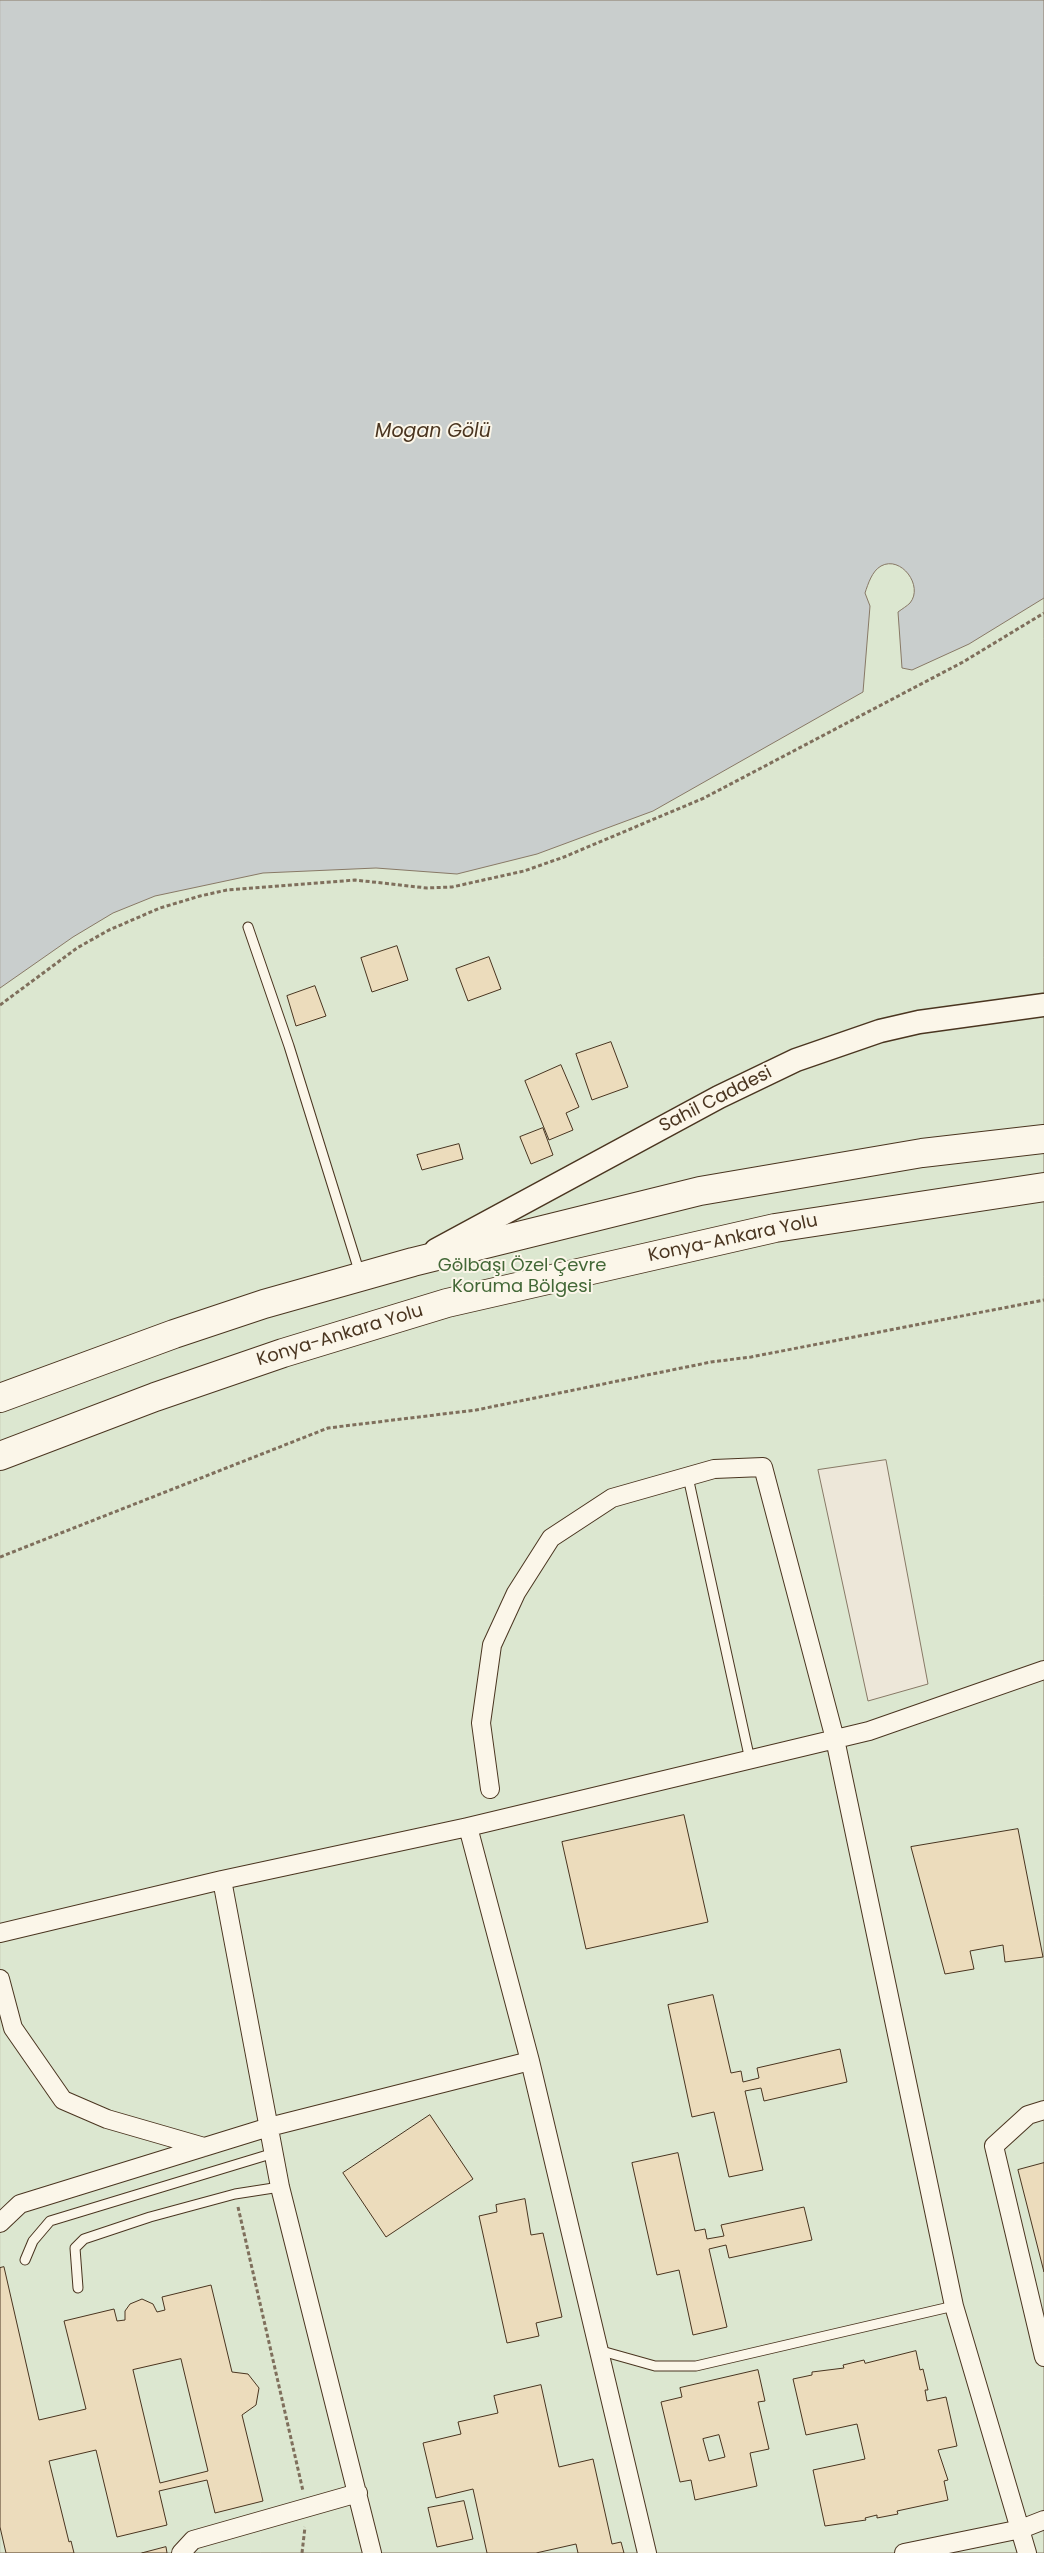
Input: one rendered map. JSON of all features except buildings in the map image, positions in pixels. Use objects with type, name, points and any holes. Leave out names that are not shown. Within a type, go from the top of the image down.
[{"type":"highway","points":[[0,1398],[174,1334],[264,1304],[413,1262],[700,1192],[922,1153],[1044,1139]]},
{"type":"highway","name":"Konya-Ankara Yolu","points":[[0,1456],[155,1397],[283,1353],[447,1303],[775,1228],[1044,1187]]},
{"type":"street","name":"Sahil Caddesi","points":[[413,1262],[719,1097],[796,1060],[880,1031],[919,1022],[1044,1005]]},
{"type":"street","points":[[490,1789],[481,1723],[492,1645],[516,1592],[551,1538],[612,1498],[714,1470],[763,1467],[835,1739],[954,2306],[1027,2553]]},
{"type":"street","points":[[0,1932],[222,1880],[468,1827],[869,1732],[1044,1670]]},
{"type":"street","points":[[468,1827],[530,2061],[647,2553]]},
{"type":"street","points":[[222,1880],[280,2187],[372,2553]]},
{"type":"street","points":[[0,1979],[13,2028],[62,2100],[107,2119],[204,2147]]},
{"type":"street","points":[[0,2223],[20,2204],[269,2127],[530,2061]]},
{"type":"street","points":[[1044,2110],[1028,2115],[994,2146],[1044,2357]]},
{"type":"street","points":[[182,2553],[192,2540],[358,2493]]},
{"type":"street","points":[[904,2553],[1043,2523]]},
{"type":"lane","points":[[248,927],[289,1046],[360,1276]]},
{"type":"lane","points":[[688,1477],[750,1760]]},
{"type":"lane","points":[[25,2260],[33,2241],[50,2221],[274,2153]]},
{"type":"lane","points":[[78,2288],[75,2248],[84,2239],[150,2217],[235,2194],[280,2187]]},
{"type":"lane","points":[[598,2350],[655,2366],[696,2366],[954,2306]]},
{"type":"path","points":[[0,1005],[77,948],[108,930],[160,908],[200,896],[228,890],[355,880],[427,888],[452,887],[524,871],[564,857],[704,798],[954,666],[1044,613]]},
{"type":"path","points":[[0,1557],[328,1428],[476,1410],[711,1362],[751,1357],[1044,1300]]},
{"type":"path","points":[[235,2194],[307,2508],[302,2553]]},
{"type":"green space","name":"Gölbaşı Özel Çevre Koruma Bölgesi","points":[[0,0],[1044,0],[1044,2553],[0,2553]]},
{"type":"shaded area","points":[[886,1460],[928,1684],[868,1701],[818,1470]]},
{"type":"water","name":"Mogan Gölü","points":[[0,0],[1044,0],[1044,598],[969,644],[912,670],[902,668],[898,612],[910,603],[914,596],[912,581],[903,568],[889,564],[881,566],[873,574],[865,593],[870,606],[863,692],[653,811],[537,854],[457,874],[376,868],[263,873],[155,896],[113,913],[73,937],[0,988]]}]
